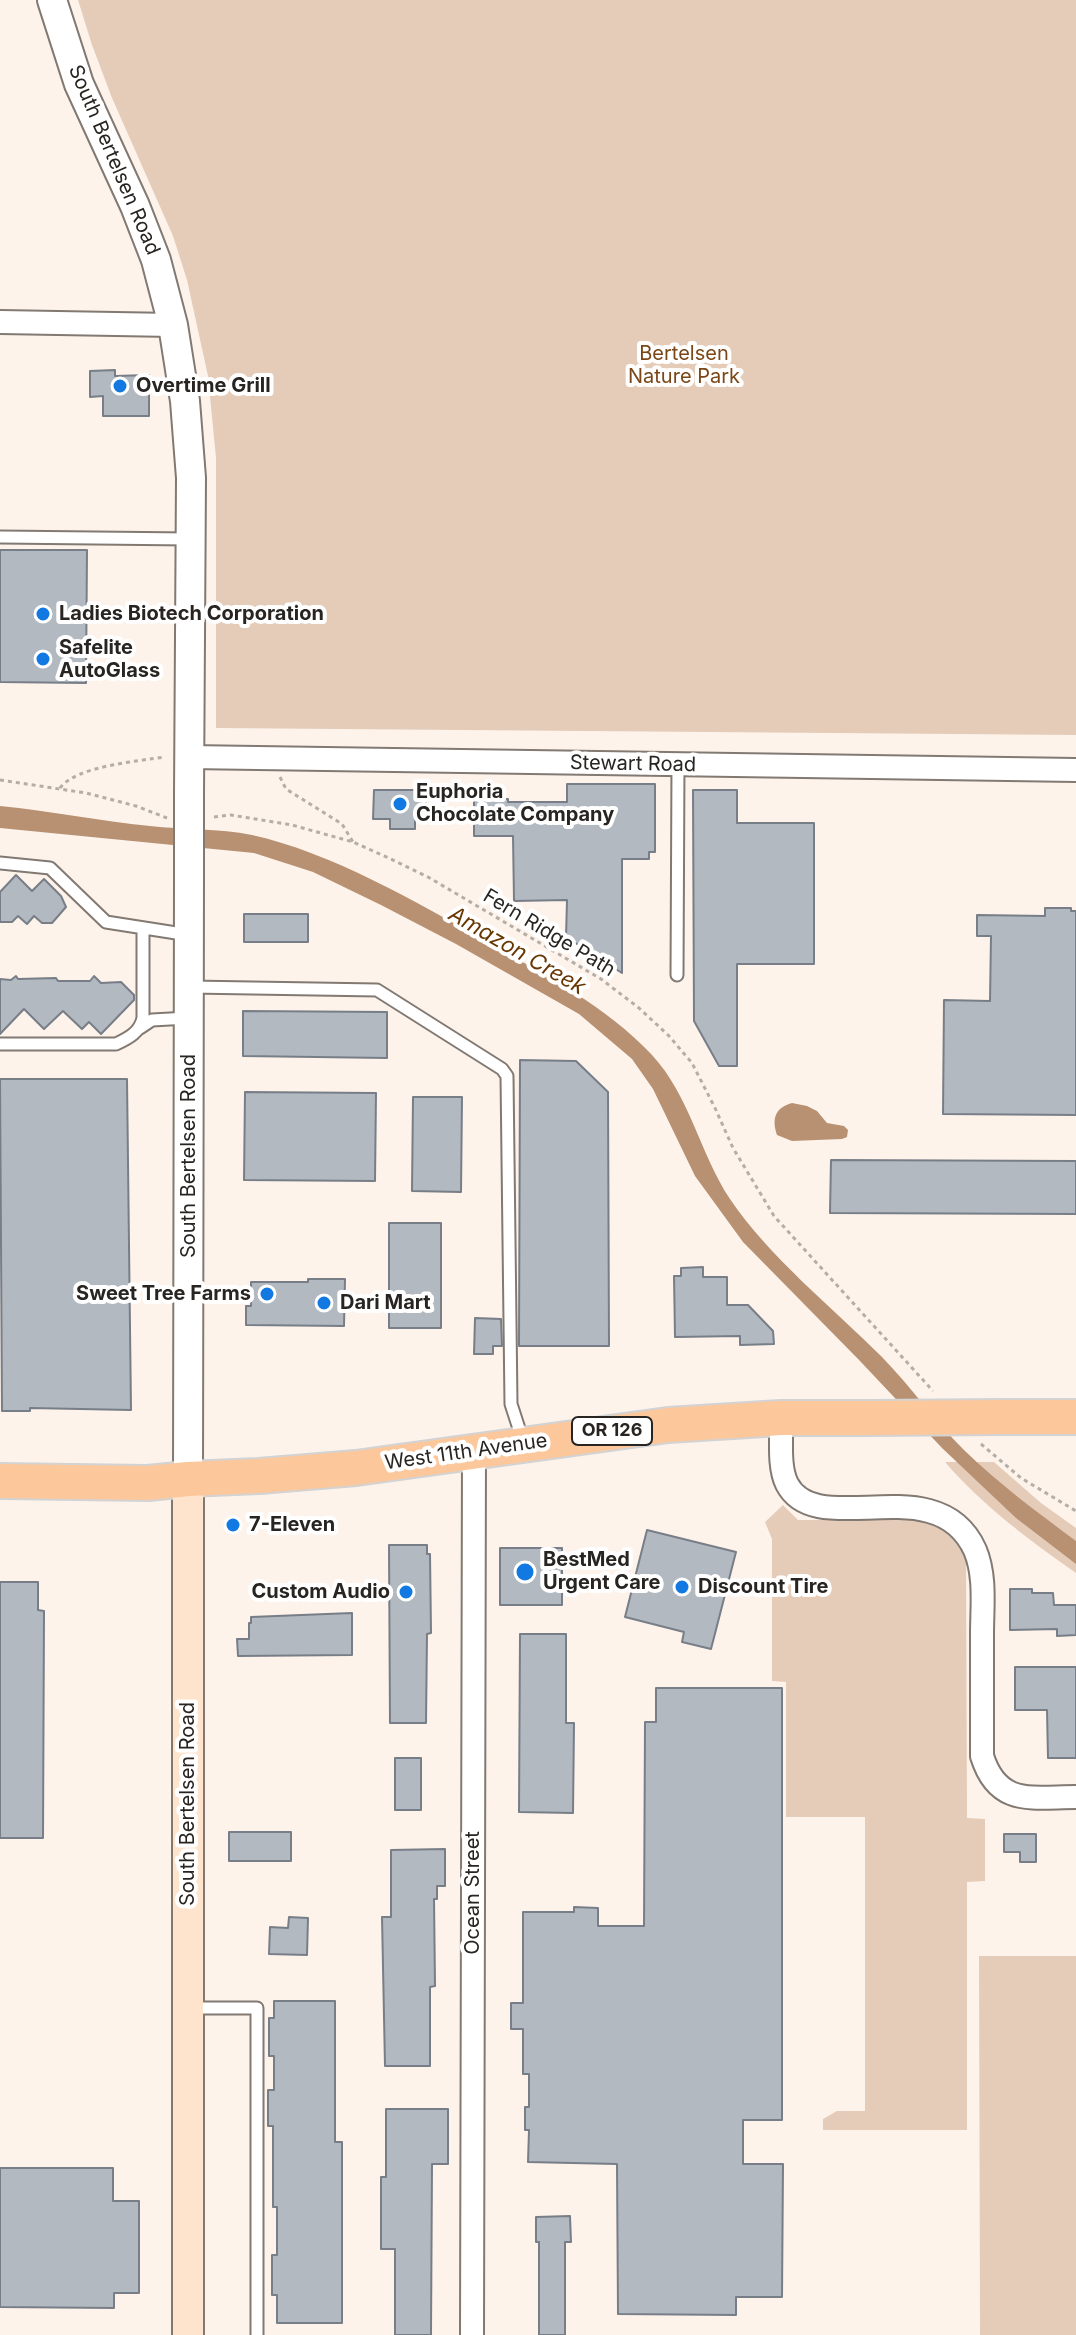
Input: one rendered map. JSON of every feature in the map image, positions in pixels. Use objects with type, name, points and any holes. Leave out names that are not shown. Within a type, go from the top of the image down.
[{"type":"main road","name":"West 11th Avenue","points":[[0,1481],[148,1483],[320,1472],[668,1425],[781,1418],[1076,1417]]},
{"type":"main road","name":"South Bertelsen Road","points":[[188,1479],[188,2335]]},
{"type":"street","name":"South Bertelsen Road","points":[[52,0],[79,84],[135,206],[156,260],[173,325],[185,401],[191,478],[189,757],[196,807],[189,874],[188,1479]]},
{"type":"street","points":[[0,322],[173,325]]},
{"type":"street","name":"Stewart Road","points":[[189,757],[1076,770]]},
{"type":"street","points":[[781,1418],[783,1468],[787,1485],[799,1497],[828,1507],[932,1511],[949,1518],[962,1531],[973,1546],[982,1575],[982,1756],[987,1772],[997,1786],[1013,1795],[1076,1797]]},
{"type":"street","name":"Ocean Street","points":[[472,2335],[474,1451]]},
{"type":"lane","points":[[0,537],[190,539]]},
{"type":"lane","points":[[677,975],[678,764]]},
{"type":"lane","points":[[0,863],[50,868],[102,920],[189,935]]},
{"type":"lane","points":[[0,1044],[116,1044],[127,1039],[148,1016],[143,928]]},
{"type":"lane","points":[[189,987],[377,990],[502,1069],[507,1076],[511,1404],[524,1444]]},
{"type":"lane","points":[[148,1016],[189,1018]]},
{"type":"lane","points":[[188,2008],[257,2008],[257,2335]]},
{"type":"path","points":[[59,789],[64,782],[80,774],[164,757],[189,757]]},
{"type":"path","points":[[279,759],[280,778],[286,789],[342,824],[353,842]]},
{"type":"path","points":[[0,780],[124,802],[173,819]]},
{"type":"path","name":"Fern Ridge Path","points":[[196,807],[292,825],[353,842],[428,877],[601,979],[639,1008],[692,1063],[733,1148],[774,1216],[916,1372]]},
{"type":"path","points":[[987,1451],[1021,1478],[1076,1511]]},
{"type":"green space","name":"Bertelsen Nature Park","points":[[78,0],[1076,0],[1076,735],[216,728],[216,458],[208,376],[187,280],[173,236],[112,98]]},
{"type":"green space","points":[[945,1462],[994,1462],[1041,1503],[1076,1528],[1076,1573],[991,1508]]},
{"type":"green space","points":[[783,1505],[798,1520],[924,1520],[950,1535],[966,1560],[967,1818],[985,1819],[985,1881],[967,1882],[967,2130],[823,2130],[823,2119],[837,2111],[865,2111],[865,1817],[786,1817],[786,1682],[772,1681],[772,1539],[765,1522]]},
{"type":"green space","points":[[979,1956],[1076,1956],[1076,2335],[980,2335]]},
{"type":"shaded area","points":[[0,806],[131,824],[239,833],[312,853],[404,896],[596,1007],[634,1037],[665,1071],[720,1182],[764,1242],[882,1357],[964,1450],[1076,1541],[1076,1564],[1016,1518],[942,1448],[743,1242],[695,1176],[653,1089],[632,1059],[579,1014],[456,944],[313,872],[254,853],[0,828]]},
{"type":"shaded area","points":[[792,1103],[817,1111],[827,1123],[844,1126],[848,1130],[847,1137],[792,1141],[777,1135],[776,1115],[781,1108]]},
{"type":"building","name":"Overtime Grill","points":[[115,370],[115,376],[149,375],[149,416],[103,416],[103,396],[90,397],[90,371]]},
{"type":"building","points":[[0,550],[87,550],[86,683],[0,682]]},
{"type":"building","points":[[567,784],[655,784],[655,852],[649,852],[649,859],[622,859],[622,973],[566,937],[567,900],[514,901],[513,836],[474,836],[474,799],[567,802]]},
{"type":"building","name":"Euphoria Chocolate Company","points":[[374,790],[426,790],[426,820],[415,820],[415,829],[390,829],[390,819],[373,819]]},
{"type":"building","points":[[693,790],[737,790],[737,823],[814,823],[814,964],[737,964],[737,1066],[719,1066],[694,1021]]},
{"type":"building","points":[[16,875],[32,891],[44,879],[61,896],[66,907],[52,923],[42,923],[34,916],[27,924],[18,916],[12,922],[0,922],[0,892]]},
{"type":"building","points":[[1045,908],[1071,908],[1071,911],[1076,911],[1076,1115],[943,1114],[944,1000],[990,1001],[991,936],[977,936],[977,915],[1045,916]]},
{"type":"building","points":[[244,914],[308,914],[308,942],[244,942]]},
{"type":"building","points":[[16,976],[18,979],[90,981],[94,976],[101,983],[121,982],[134,995],[134,1000],[101,1034],[89,1022],[82,1029],[63,1011],[44,1029],[24,1009],[0,1034],[0,979],[11,980]]},
{"type":"building","points":[[243,1011],[387,1012],[387,1058],[243,1056]]},
{"type":"building","points":[[520,1060],[576,1061],[608,1092],[609,1346],[519,1346]]},
{"type":"building","points":[[0,1079],[127,1079],[131,1410],[30,1408],[30,1411],[2,1411]]},
{"type":"building","points":[[245,1092],[376,1093],[375,1181],[244,1180]]},
{"type":"building","points":[[413,1097],[462,1097],[461,1192],[412,1191]]},
{"type":"building","points":[[831,1160],[1076,1161],[1076,1214],[830,1213]]},
{"type":"building","points":[[389,1223],[441,1223],[441,1328],[389,1328]]},
{"type":"building","points":[[703,1267],[703,1277],[727,1277],[727,1305],[748,1305],[773,1331],[774,1344],[740,1345],[740,1336],[675,1337],[674,1276],[681,1276],[681,1268]]},
{"type":"building","points":[[308,1279],[345,1279],[344,1326],[246,1325],[246,1306],[251,1306],[251,1282],[308,1282]]},
{"type":"building","points":[[475,1318],[501,1319],[502,1346],[493,1346],[493,1354],[474,1354]]},
{"type":"building","points":[[647,1530],[736,1552],[711,1649],[682,1642],[684,1632],[625,1617]]},
{"type":"building","points":[[389,1545],[427,1545],[427,1554],[430,1554],[431,1633],[427,1634],[426,1723],[390,1723]]},
{"type":"building","points":[[500,1548],[562,1548],[562,1605],[500,1605]]},
{"type":"building","points":[[0,1582],[38,1582],[38,1610],[44,1611],[43,1838],[0,1838]]},
{"type":"building","points":[[1010,1589],[1053,1593],[1054,1605],[1076,1605],[1076,1635],[1057,1636],[1057,1629],[1010,1630]]},
{"type":"building","points":[[352,1613],[352,1655],[238,1656],[237,1639],[249,1639],[251,1617]]},
{"type":"building","points":[[520,1634],[566,1634],[566,1723],[574,1723],[573,1813],[519,1812]]},
{"type":"building","points":[[1015,1667],[1076,1667],[1076,1758],[1048,1758],[1047,1710],[1015,1710]]},
{"type":"building","points":[[656,1688],[782,1688],[782,2120],[743,2120],[743,2164],[783,2164],[782,2297],[736,2297],[736,2315],[618,2314],[617,2164],[528,2162],[529,2130],[525,2130],[525,2107],[529,2107],[529,2074],[523,2074],[523,2029],[511,2029],[511,2003],[523,2003],[523,1912],[574,1912],[574,1907],[598,1908],[598,1926],[644,1926],[645,1722],[656,1722]]},
{"type":"building","points":[[395,1758],[421,1758],[421,1810],[395,1810]]},
{"type":"building","points":[[229,1832],[291,1832],[291,1861],[229,1861]]},
{"type":"building","points":[[1004,1834],[1036,1834],[1036,1862],[1020,1862],[1020,1852],[1004,1852]]},
{"type":"building","points":[[445,1849],[445,1886],[437,1886],[437,1899],[434,1899],[435,1986],[430,1987],[430,2066],[385,2066],[382,1917],[391,1917],[391,1850]]},
{"type":"building","points":[[289,1917],[308,1918],[307,1955],[269,1954],[270,1927],[288,1928]]},
{"type":"building","points":[[274,2001],[335,2001],[335,2142],[342,2142],[342,2323],[277,2323],[277,2295],[272,2295],[272,2255],[277,2255],[277,2207],[273,2207],[273,2126],[268,2126],[268,2090],[274,2090],[274,2056],[269,2056],[269,2018],[274,2018]]},
{"type":"building","points":[[386,2109],[448,2109],[448,2164],[432,2164],[431,2335],[395,2335],[395,2249],[381,2249],[381,2177],[386,2177]]},
{"type":"building","points":[[0,2168],[113,2168],[113,2201],[139,2201],[139,2293],[114,2293],[114,2308],[0,2307]]},
{"type":"building","points":[[570,2216],[571,2242],[565,2242],[565,2335],[539,2335],[536,2217]]},
{"type":"place","name":"Overtime Grill","points":[[120,386]]},
{"type":"place","name":"Ladies Biotech Corporation","points":[[43,614]]},
{"type":"place","name":"Safelite AutoGlass","points":[[43,659]]},
{"type":"place","name":"Euphoria Chocolate Company","points":[[400,804]]},
{"type":"place","name":"Sweet Tree Farms","points":[[267,1294]]},
{"type":"place","name":"Dari Mart","points":[[324,1303]]},
{"type":"place","name":"7-Eleven","points":[[233,1525]]},
{"type":"place","name":"BestMed Urgent Care","points":[[525,1572]]},
{"type":"place","name":"Discount Tire","points":[[682,1587]]},
{"type":"place","name":"Custom Audio","points":[[406,1592]]},
{"type":"water label","name":"Amazon Creek","points":[[517,951]]}]
